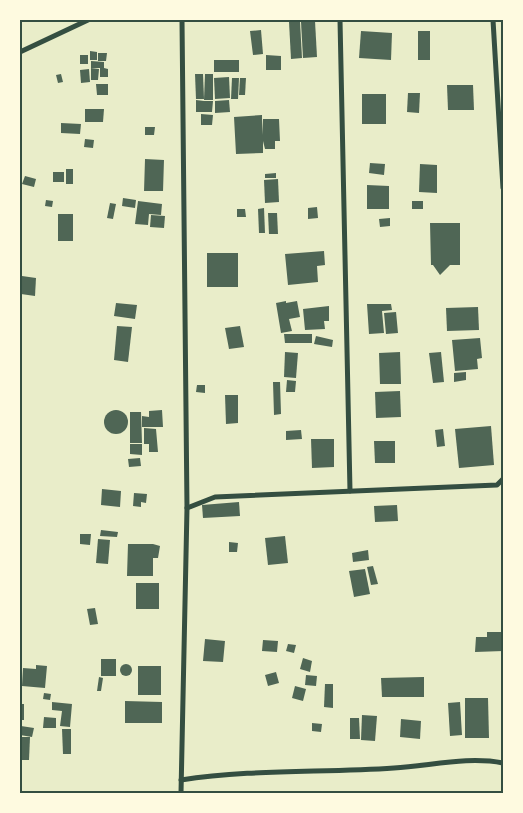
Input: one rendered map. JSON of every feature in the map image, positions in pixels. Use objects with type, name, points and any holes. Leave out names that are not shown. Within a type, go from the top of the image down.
[{"type":"street","points":[[20,52],[88,20]]},
{"type":"street","points":[[181,793],[186,508],[182,20]]},
{"type":"street","points":[[340,20],[350,491]]},
{"type":"street","points":[[493,20],[503,188]]},
{"type":"street","points":[[186,508],[215,497],[497,485],[503,479]]},
{"type":"street","points":[[181,780],[217,774],[394,768],[482,759],[503,763]]},
{"type":"building","points":[[315,21],[317,57],[303,58],[301,22]]},
{"type":"building","points":[[289,22],[300,22],[302,58],[291,59]]},
{"type":"building","points":[[261,30],[263,54],[253,55],[250,31]]},
{"type":"building","points":[[361,31],[392,33],[391,60],[359,58]]},
{"type":"building","points":[[418,31],[430,31],[430,60],[418,60]]},
{"type":"building","points":[[90,51],[97,52],[97,60],[90,60]]},
{"type":"building","points":[[98,53],[107,53],[106,61],[98,61]]},
{"type":"building","points":[[80,55],[88,55],[88,64],[80,64]]},
{"type":"building","points":[[266,55],[281,56],[281,70],[266,70]]},
{"type":"building","points":[[214,60],[239,60],[239,72],[214,72]]},
{"type":"building","points":[[91,61],[104,62],[104,68],[108,69],[108,77],[100,77],[100,68],[91,68]]},
{"type":"building","points":[[91,68],[99,69],[98,80],[91,80]]},
{"type":"building","points":[[89,69],[90,82],[81,83],[80,70]]},
{"type":"building","points":[[61,74],[63,82],[58,83],[56,75]]},
{"type":"building","points":[[195,74],[203,74],[204,99],[196,99]]},
{"type":"building","points":[[205,74],[213,74],[213,100],[204,100]]},
{"type":"building","points":[[229,77],[230,98],[215,99],[214,78]]},
{"type":"building","points":[[232,78],[239,78],[238,99],[231,99]]},
{"type":"building","points":[[240,78],[246,78],[245,95],[239,95]]},
{"type":"building","points":[[96,84],[108,84],[108,95],[97,95]]},
{"type":"building","points":[[447,85],[473,85],[474,110],[448,110]]},
{"type":"building","points":[[408,93],[420,93],[419,113],[407,112]]},
{"type":"building","points":[[362,94],[386,94],[386,124],[362,124]]},
{"type":"building","points":[[196,100],[213,101],[212,112],[196,112]]},
{"type":"building","points":[[229,100],[230,112],[215,113],[215,101]]},
{"type":"building","points":[[85,109],[104,109],[103,122],[85,122]]},
{"type":"building","points":[[201,114],[213,115],[212,125],[201,125]]},
{"type":"building","points":[[262,115],[262,135],[263,119],[279,119],[280,141],[275,141],[275,149],[265,149],[263,141],[263,153],[236,154],[234,117]]},
{"type":"building","points":[[61,123],[81,124],[80,134],[61,133]]},
{"type":"building","points":[[145,127],[155,127],[154,135],[145,135]]},
{"type":"building","points":[[85,139],[94,140],[93,148],[84,147]]},
{"type":"building","points":[[145,159],[164,160],[163,191],[144,191]]},
{"type":"building","points":[[370,163],[385,164],[384,175],[369,173]]},
{"type":"building","points":[[420,164],[437,165],[437,193],[419,192]]},
{"type":"building","points":[[66,169],[73,169],[73,184],[66,184]]},
{"type":"building","points":[[53,172],[64,172],[64,182],[53,182]]},
{"type":"building","points":[[276,173],[276,178],[265,178],[265,174]]},
{"type":"building","points":[[25,176],[36,179],[34,187],[22,184]]},
{"type":"building","points":[[278,179],[279,202],[265,203],[264,180]]},
{"type":"building","points":[[367,185],[389,186],[389,209],[367,209]]},
{"type":"building","points":[[123,198],[136,200],[135,208],[122,206]]},
{"type":"building","points":[[46,200],[53,201],[52,207],[45,206]]},
{"type":"building","points":[[138,201],[162,204],[161,215],[149,214],[148,225],[135,224]]},
{"type":"building","points":[[412,201],[423,201],[423,209],[412,209]]},
{"type":"building","points":[[110,203],[116,204],[113,219],[107,218]]},
{"type":"building","points":[[317,207],[318,218],[308,219],[308,208]]},
{"type":"building","points":[[264,208],[265,233],[259,233],[258,209]]},
{"type":"building","points":[[237,209],[245,209],[246,217],[237,217]]},
{"type":"building","points":[[268,213],[277,213],[278,234],[269,234]]},
{"type":"building","points":[[58,214],[73,214],[73,241],[58,241]]},
{"type":"building","points":[[151,215],[165,216],[164,228],[150,227]]},
{"type":"building","points":[[390,218],[390,226],[380,227],[379,219]]},
{"type":"building","points":[[430,223],[460,223],[460,265],[450,265],[440,275],[431,265]]},
{"type":"building","points":[[324,251],[325,265],[317,266],[318,282],[288,285],[285,254]]},
{"type":"building","points":[[207,253],[238,253],[238,287],[207,287]]},
{"type":"building","points":[[22,276],[36,278],[35,296],[21,294]]},
{"type":"building","points":[[286,301],[286,303],[297,301],[300,317],[289,319],[292,331],[281,333],[276,303]]},
{"type":"building","points":[[116,303],[137,305],[135,319],[114,316]]},
{"type":"building","points":[[367,304],[391,304],[392,310],[382,311],[384,333],[369,334]]},
{"type":"building","points":[[329,306],[329,321],[324,321],[325,329],[305,330],[303,309]]},
{"type":"building","points":[[478,307],[479,330],[447,331],[446,308]]},
{"type":"building","points":[[396,312],[398,333],[386,334],[384,313]]},
{"type":"building","points":[[117,326],[132,327],[128,362],[114,360]]},
{"type":"building","points":[[240,326],[244,347],[229,349],[225,328]]},
{"type":"building","points":[[284,334],[312,334],[312,343],[285,343]]},
{"type":"building","points":[[316,336],[333,340],[332,347],[314,344]]},
{"type":"building","points":[[480,338],[482,358],[477,359],[478,369],[455,371],[452,340]]},
{"type":"building","points":[[285,352],[298,353],[296,378],[284,377]]},
{"type":"building","points":[[400,352],[401,384],[380,384],[379,353]]},
{"type":"building","points":[[441,352],[444,382],[433,383],[429,353]]},
{"type":"building","points":[[466,372],[466,380],[454,382],[454,373]]},
{"type":"building","points":[[287,380],[296,381],[295,392],[286,392]]},
{"type":"building","points":[[273,382],[280,382],[281,414],[274,415]]},
{"type":"building","points":[[197,385],[205,385],[205,393],[196,392]]},
{"type":"building","points":[[400,391],[401,417],[376,418],[375,392]]},
{"type":"building","points":[[225,395],[238,395],[238,423],[226,424]]},
{"type":"building","points":[[116,410],[121,411],[127,417],[127,427],[121,433],[116,434],[111,433],[105,427],[104,422],[105,417],[111,411]]},
{"type":"building","points":[[162,410],[163,427],[142,427],[142,416],[149,417],[149,411]]},
{"type":"building","points":[[130,412],[141,412],[142,443],[130,443]]},
{"type":"building","points":[[491,426],[494,465],[459,468],[455,429]]},
{"type":"building","points":[[144,428],[156,429],[158,452],[149,452],[149,444],[144,444]]},
{"type":"building","points":[[443,429],[445,446],[437,447],[435,430]]},
{"type":"building","points":[[301,430],[302,439],[286,440],[286,431]]},
{"type":"building","points":[[311,439],[334,439],[334,467],[312,468]]},
{"type":"building","points":[[374,441],[395,441],[395,463],[375,463]]},
{"type":"building","points":[[130,444],[142,444],[142,455],[130,454]]},
{"type":"building","points":[[140,458],[141,466],[129,467],[128,459]]},
{"type":"building","points":[[102,489],[121,491],[120,507],[101,505]]},
{"type":"building","points":[[134,493],[147,494],[146,503],[141,502],[141,507],[133,506]]},
{"type":"building","points":[[239,502],[240,516],[203,518],[202,505]]},
{"type":"building","points":[[397,505],[398,521],[375,522],[374,506]]},
{"type":"building","points":[[101,530],[118,532],[117,537],[100,536]]},
{"type":"building","points":[[80,534],[91,534],[90,545],[80,544]]},
{"type":"building","points":[[285,536],[288,563],[268,565],[265,538]]},
{"type":"building","points":[[98,539],[110,540],[108,564],[96,563]]},
{"type":"building","points":[[229,542],[238,543],[237,552],[229,552]]},
{"type":"building","points":[[128,544],[153,544],[160,546],[158,558],[153,558],[153,576],[127,576]]},
{"type":"building","points":[[368,550],[369,560],[353,562],[352,553]]},
{"type":"building","points":[[373,566],[378,584],[371,585],[367,567]]},
{"type":"building","points":[[365,569],[370,594],[354,597],[349,571]]},
{"type":"building","points":[[136,583],[159,583],[159,609],[136,609]]},
{"type":"building","points":[[95,608],[98,624],[90,625],[87,609]]},
{"type":"building","points":[[487,632],[503,632],[503,651],[475,652],[476,637],[487,637]]},
{"type":"building","points":[[205,639],[225,641],[223,662],[203,661]]},
{"type":"building","points":[[263,640],[278,641],[277,652],[262,651]]},
{"type":"building","points":[[288,644],[296,645],[294,653],[286,651]]},
{"type":"building","points":[[303,658],[312,661],[310,672],[300,669]]},
{"type":"building","points":[[101,659],[116,659],[116,676],[101,676]]},
{"type":"building","points":[[124,664],[128,664],[132,670],[128,676],[124,676],[120,672],[120,668]]},
{"type":"building","points":[[36,665],[47,666],[45,688],[22,686],[23,668],[36,669]]},
{"type":"building","points":[[138,666],[161,666],[161,695],[138,695]]},
{"type":"building","points":[[276,672],[279,683],[268,686],[265,675]]},
{"type":"building","points":[[306,675],[317,676],[316,686],[305,685]]},
{"type":"building","points":[[99,677],[103,678],[101,691],[97,691]]},
{"type":"building","points":[[424,677],[424,697],[382,697],[381,678]]},
{"type":"building","points":[[325,684],[333,684],[333,708],[324,707]]},
{"type":"building","points":[[295,686],[306,689],[303,701],[292,698]]},
{"type":"building","points":[[44,693],[51,694],[50,700],[43,699]]},
{"type":"building","points":[[465,698],[488,698],[489,738],[465,738]]},
{"type":"building","points":[[125,701],[162,702],[162,723],[125,723]]},
{"type":"building","points":[[52,702],[72,704],[70,727],[60,726],[62,711],[52,710]]},
{"type":"building","points":[[460,702],[462,735],[450,736],[448,703]]},
{"type":"building","points":[[20,704],[24,704],[24,720],[20,720]]},
{"type":"building","points":[[362,715],[377,716],[375,741],[361,740]]},
{"type":"building","points":[[44,717],[56,718],[56,728],[43,728]]},
{"type":"building","points":[[350,718],[359,718],[360,739],[350,739]]},
{"type":"building","points":[[401,719],[421,721],[420,739],[400,737]]},
{"type":"building","points":[[312,723],[322,724],[321,732],[312,731]]},
{"type":"building","points":[[21,726],[34,728],[32,737],[20,735]]},
{"type":"building","points":[[62,729],[71,729],[71,754],[63,754]]},
{"type":"building","points":[[20,737],[30,737],[29,760],[20,760]]}]
